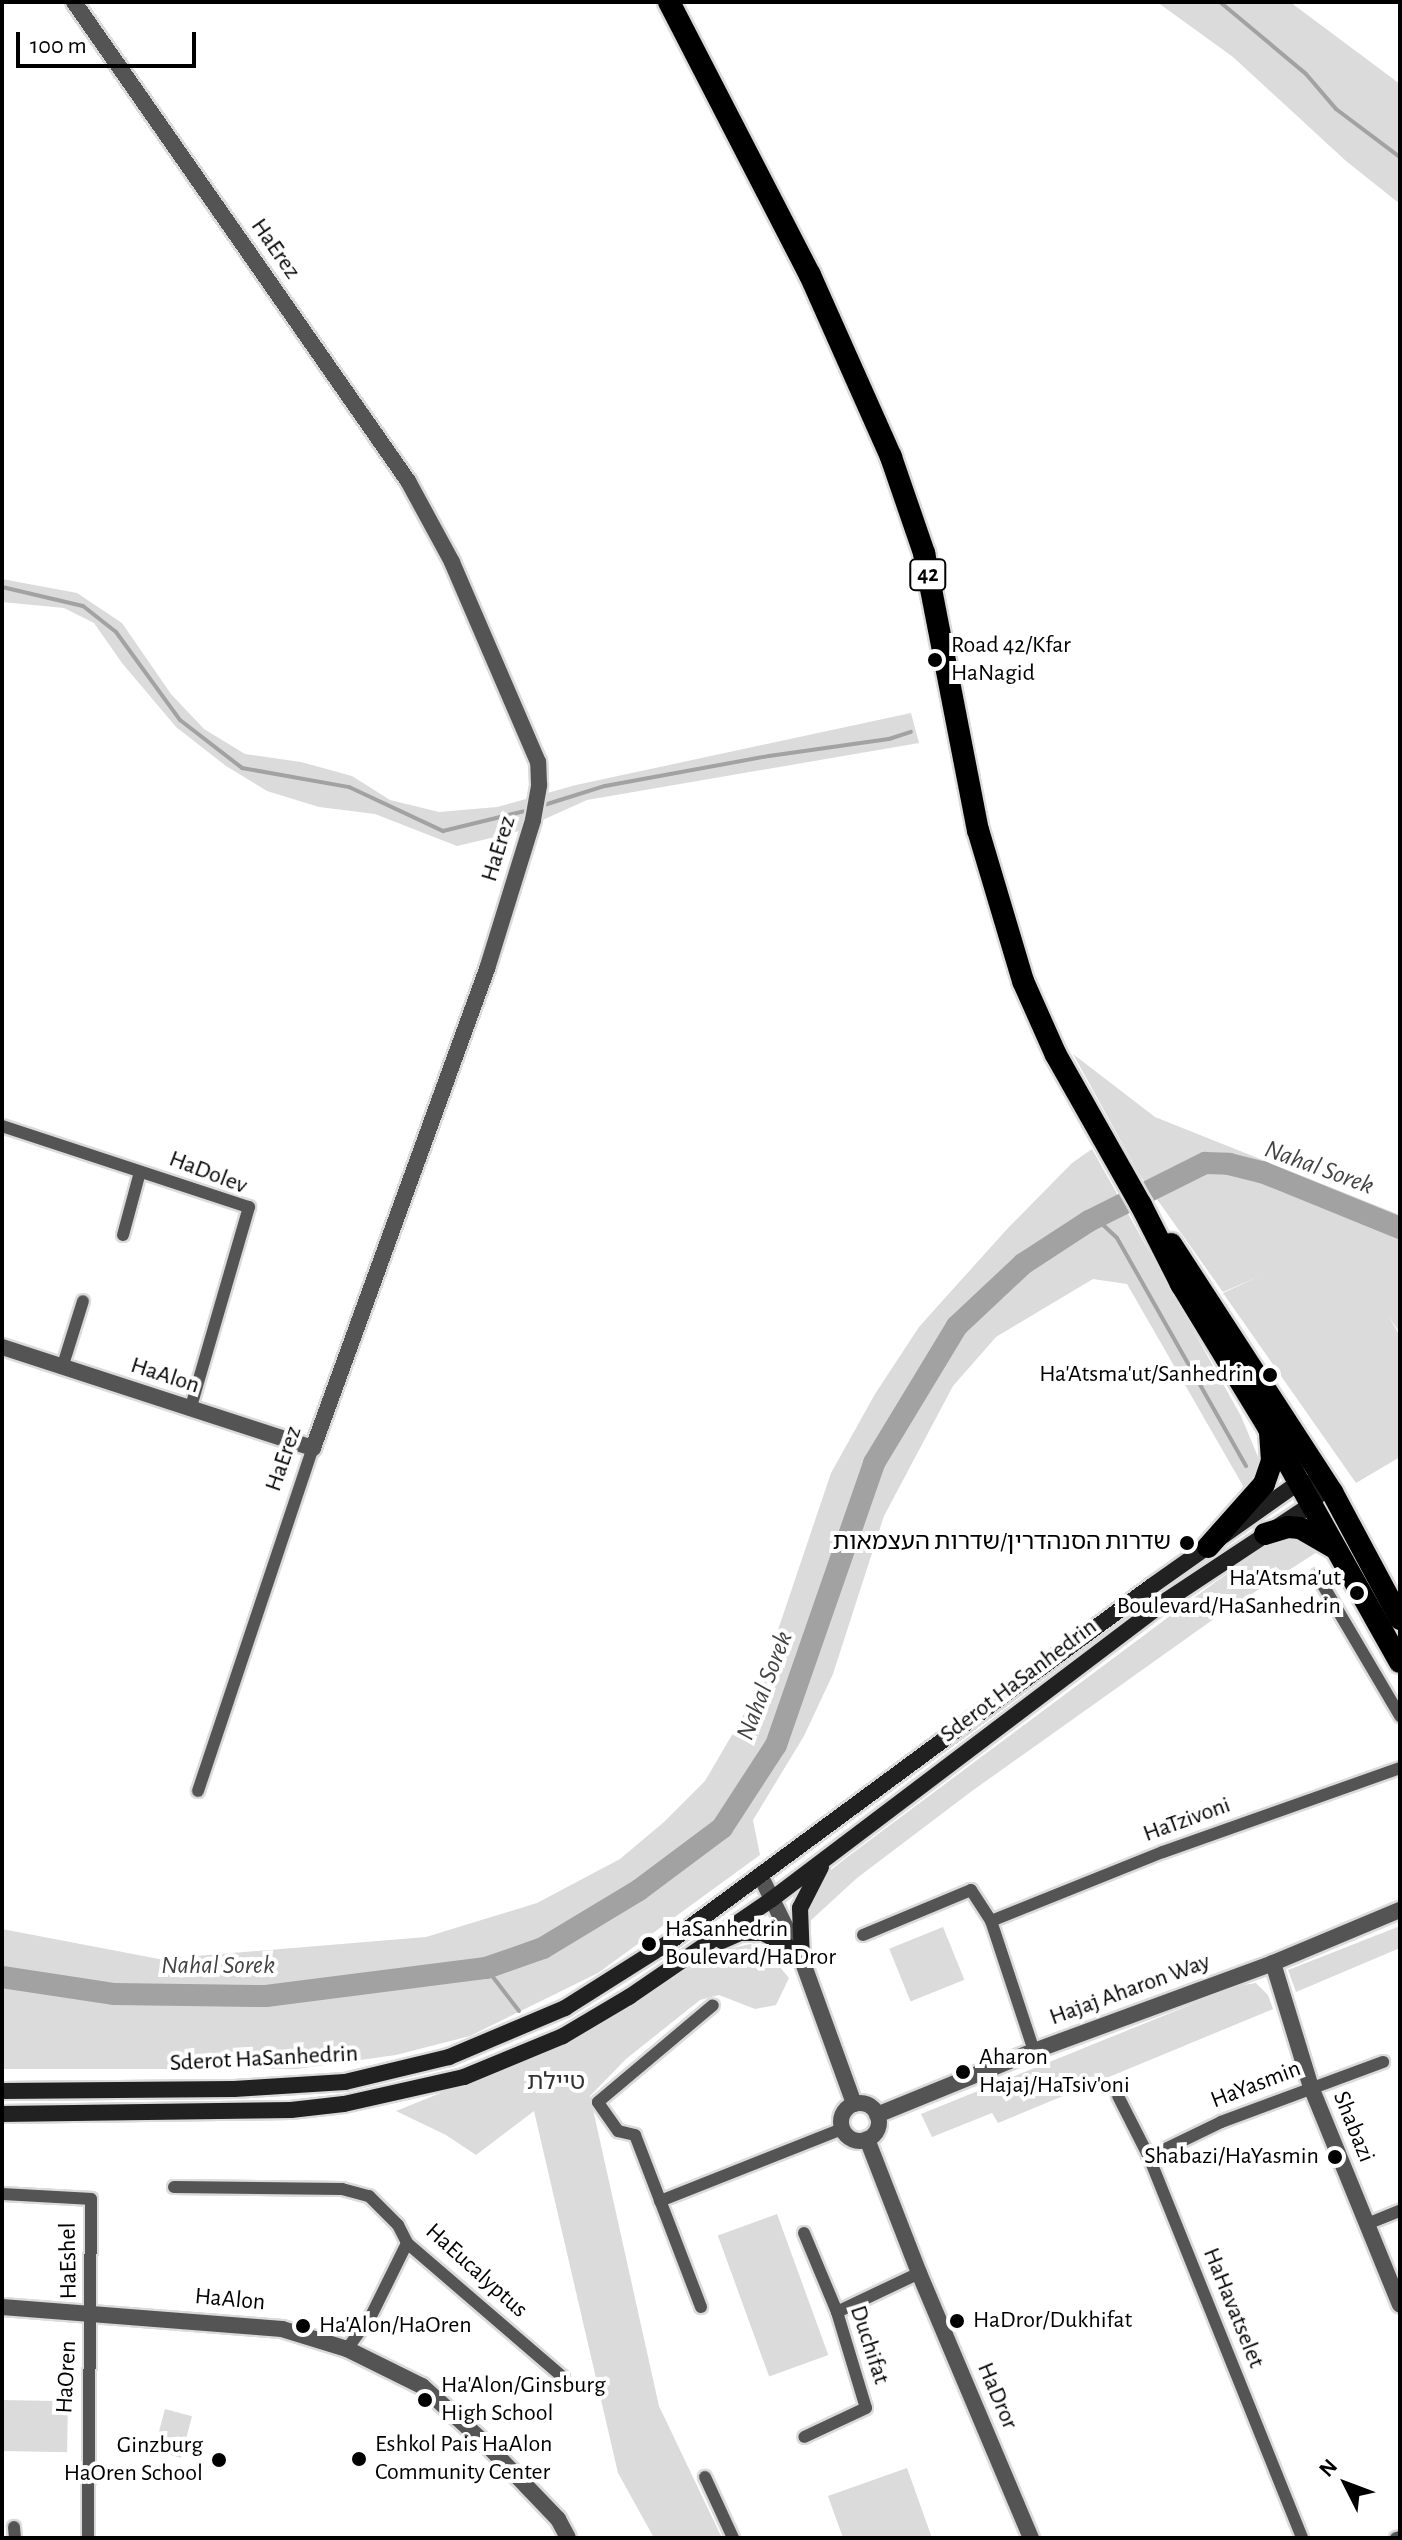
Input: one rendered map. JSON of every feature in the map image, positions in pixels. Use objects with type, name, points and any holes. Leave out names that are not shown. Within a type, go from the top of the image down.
[{"type":"highway","name":"42","points":[[669,2],[810,275],[891,457],[924,553],[978,830],[1023,981],[1056,1055],[1141,1205],[1181,1284],[1269,1429],[1400,1662]]},
{"type":"highway","name":"42","points":[[1141,1205],[1186,1262],[1326,1484],[1400,1619]]},
{"type":"highway","points":[[1208,1547],[1264,1484],[1272,1461],[1269,1429]]},
{"type":"highway","points":[[1265,1534],[1288,1527],[1300,1528],[1338,1550]]},
{"type":"main road","points":[[1298,1483],[1326,1484]]},
{"type":"main road","name":"Sderot HaSanhedrin","points":[[2,2091],[234,2089],[345,2082],[398,2072],[449,2057],[565,2008],[613,1980],[761,1877],[913,1762],[1298,1483]]},
{"type":"main road","name":"Sderot HaSanhedrin","points":[[2,2114],[291,2110],[414,2091],[464,2077],[563,2036],[691,1955],[772,1899],[1167,1600],[1312,1504],[1326,1484]]},
{"type":"main road","points":[[802,1960],[799,1925],[803,1897],[817,1873],[846,1842]]},
{"type":"main road","points":[[691,1955],[740,1933],[752,1932],[774,1936],[802,1960]]},
{"type":"street","name":"HaErez","points":[[74,2],[408,481],[452,562],[538,762],[538,799],[533,820],[487,969],[313,1448],[198,1791]]},
{"type":"street","name":"HaDolev","points":[[2,1126],[249,1207],[190,1410]]},
{"type":"street","points":[[123,1235],[140,1172]]},
{"type":"street","points":[[62,1368],[83,1301]]},
{"type":"street","name":"HaAlon","points":[[2,1347],[313,1448]]},
{"type":"street","points":[[1317,1575],[1400,1716]]},
{"type":"street","name":"HaTzivoni","points":[[991,1921],[1163,1852],[1400,1768]]},
{"type":"street","points":[[761,1877],[802,1960],[854,2104]]},
{"type":"street","points":[[863,1935],[971,1890],[991,1921],[1034,2051]]},
{"type":"street","name":"Hajaj Aharon Way","points":[[877,2115],[1034,2051],[1273,1963],[1400,1910]]},
{"type":"street","name":"Shabazi","points":[[1273,1963],[1311,2087],[1400,2305]]},
{"type":"street","points":[[701,2307],[635,2135],[618,2131],[598,2102],[713,2005]]},
{"type":"street","name":"HaYasmin","points":[[1149,2157],[1221,2122],[1383,2062]]},
{"type":"street","name":"HaHavatselet","points":[[1118,2096],[1149,2157],[1302,2538]]},
{"type":"street","points":[[854,2104],[865,2104],[877,2115],[876,2132],[867,2139],[853,2139],[842,2129],[843,2114],[854,2104]]},
{"type":"street","points":[[660,2201],[842,2129]]},
{"type":"street","name":"HaDror","points":[[867,2139],[919,2273],[1031,2538]]},
{"type":"street","name":"HaEucalyptus","points":[[174,2187],[342,2189],[369,2196],[384,2208],[407,2243],[563,2377]]},
{"type":"street","name":"HaEshel","points":[[2,2194],[91,2199],[92,2315]]},
{"type":"street","points":[[1367,2224],[1400,2211]]},
{"type":"street","name":"Duchifat","points":[[804,2233],[837,2312],[866,2408],[804,2437]]},
{"type":"street","points":[[347,2349],[371,2316],[407,2243]]},
{"type":"street","points":[[837,2312],[919,2273]]},
{"type":"street","name":"HaAlon","points":[[2,2307],[282,2329],[347,2349],[422,2386],[487,2445],[558,2519],[568,2538]]},
{"type":"street","name":"HaOren","points":[[88,2538],[86,2443],[92,2315]]},
{"type":"street","points":[[705,2477],[733,2538]]},
{"type":"green space","points":[[1157,2],[1290,2],[1400,84],[1400,204],[1346,161],[1233,57]]},
{"type":"green space","points":[[2,579],[77,593],[122,623],[171,694],[204,729],[245,754],[301,762],[352,776],[390,800],[439,812],[497,807],[576,785],[911,713],[919,743],[587,800],[516,832],[457,846],[375,814],[319,807],[267,791],[226,766],[176,727],[122,663],[94,623],[64,608],[2,602]]},
{"type":"green space","points":[[1073,1054],[1155,1117],[1400,1215],[1400,1333],[1389,1317],[1400,1336],[1400,1457],[1356,1483],[1223,1293],[1260,1276],[1223,1292],[1139,1174]]},
{"type":"green space","points":[[1092,1149],[1241,1416],[1261,1464],[1246,1491],[1127,1284],[1093,1279],[996,1337],[953,1386],[884,1516],[833,1674],[804,1736],[753,1820],[760,1855],[598,1973],[470,2036],[396,2055],[297,2069],[2,2069],[2,1929],[159,1959],[426,1937],[537,1903],[620,1859],[664,1822],[705,1781],[757,1692],[831,1473],[875,1394],[919,1327],[1008,1228],[1072,1163]]},
{"type":"green space","points":[[1303,1537],[1317,1552],[1225,1611],[972,1791],[857,1878],[808,1923],[803,1913],[817,1881],[846,1858],[1214,1583],[1274,1541]]},
{"type":"green space","points":[[1400,1926],[1400,1948],[1296,1992],[1288,1970]]},
{"type":"green space","points":[[943,1927],[964,1980],[911,2002],[889,1949]]},
{"type":"green space","name":"טיילת","points":[[759,1942],[789,1978],[776,2005],[755,2009],[719,1995],[700,2000],[626,2059],[590,2096],[659,2406],[722,2538],[654,2538],[618,2473],[534,2111],[476,2155],[446,2135],[396,2111],[500,2069],[613,2013],[720,1951]]},
{"type":"green space","points":[[1256,1983],[1268,1995],[1273,2009],[998,2123],[992,2113],[932,2137],[921,2114],[1237,1986]]},
{"type":"green space","points":[[777,2214],[828,2355],[769,2377],[718,2236]]},
{"type":"green space","points":[[2,2400],[68,2401],[67,2452],[2,2451]]},
{"type":"green space","points":[[165,2409],[192,2416],[181,2458],[154,2451]]},
{"type":"green space","points":[[907,2468],[932,2538],[843,2538],[828,2496]]},
{"type":"waterway","points":[[1220,2],[1306,74],[1336,109],[1400,157]]},
{"type":"waterway","points":[[2,587],[83,606],[116,632],[180,720],[242,768],[349,787],[443,831],[529,810]]},
{"type":"waterway","points":[[541,806],[605,786],[769,756],[889,739],[911,732]]},
{"type":"waterway","name":"Nahal Sorek","points":[[2,1977],[115,1994],[266,1996],[486,1968],[543,1948],[639,1890],[722,1828],[776,1745],[874,1463],[957,1326],[1023,1264],[1089,1221],[1205,1163],[1229,1164],[1262,1172],[1400,1228]]},
{"type":"waterway","points":[[1089,1221],[1100,1222],[1117,1238],[1246,1466]]},
{"type":"waterway","points":[[486,1968],[519,2011]]},
{"type":"place","name":"Road 42/Kfar HaNagid","points":[[935,660]]},
{"type":"place","name":"Ha'Atsma'ut/Sanhedrin","points":[[1270,1375]]},
{"type":"place","name":"שדרות הסנהדרין/שדרות העצמאות","points":[[1187,1543]]},
{"type":"place","name":"Ha'Atsma'ut Boulevard/HaSanhedrin","points":[[1357,1593]]},
{"type":"place","name":"HaSanhedrin Boulevard/HaDror","points":[[649,1944]]},
{"type":"place","name":"Aharon Hajaj/HaTsiv'oni","points":[[963,2072]]},
{"type":"place","name":"Shabazi/HaYasmin","points":[[1335,2157]]},
{"type":"place","name":"HaDror/Dukhifat","points":[[957,2321]]},
{"type":"place","name":"Ha'Alon/HaOren","points":[[303,2326]]},
{"type":"place","name":"Ha'Alon/Ginsburg High School","points":[[425,2400]]},
{"type":"place","name":"Eshkol Pais HaAlon Community Center","points":[[359,2459]]},
{"type":"place","name":"Ginzburg HaOren School","points":[[219,2460]]}]
